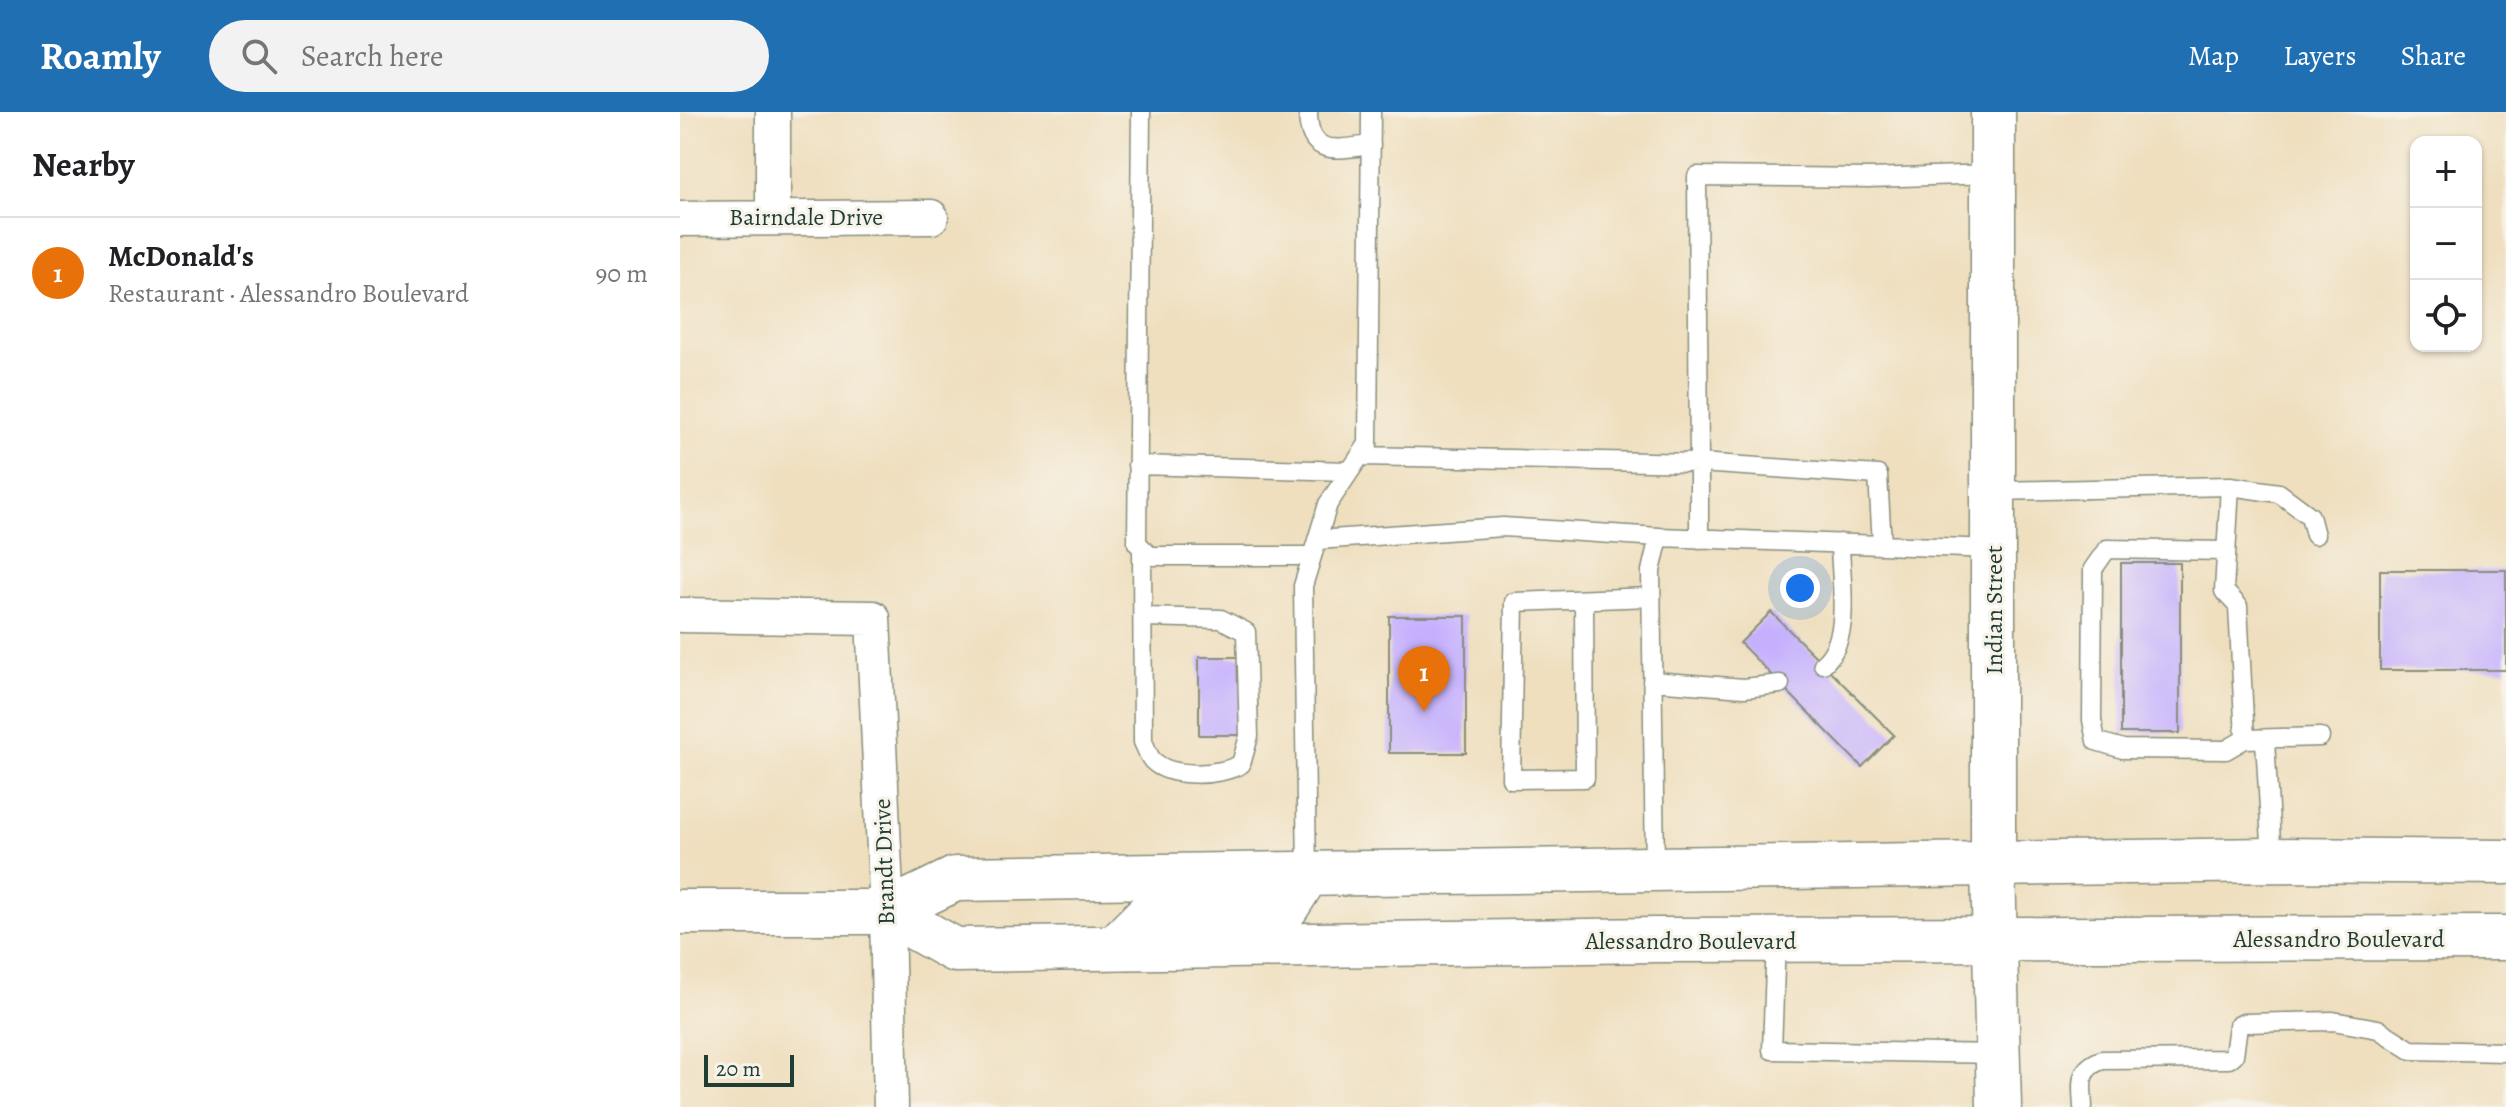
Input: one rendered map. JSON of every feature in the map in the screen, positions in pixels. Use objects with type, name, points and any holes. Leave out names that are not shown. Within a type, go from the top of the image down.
[{"type":"main road","name":"Indian Street","points":[[1993,112],[1993,866],[1999,1107]]},
{"type":"main road","name":"Alessandro Boulevard","points":[[680,912],[887,912],[955,879],[2272,860],[2506,862]]},
{"type":"main road","points":[[1115,947],[1147,915],[1286,908],[1307,875]]},
{"type":"main road","name":"Alessandro Boulevard","points":[[887,912],[955,950],[1776,940],[2506,938]]},
{"type":"street","points":[[773,112],[773,217]]},
{"type":"street","name":"Bairndale Drive","points":[[680,219],[931,217]]},
{"type":"street","name":"Brandt Drive","points":[[680,615],[873,618],[887,912],[891,1107]]},
{"type":"lane","points":[[1141,112],[1137,543],[1150,556],[1315,548],[1503,527],[1699,539],[1994,549]]},
{"type":"lane","points":[[1308,112],[1312,138],[1319,146],[1336,149],[1371,145]]},
{"type":"lane","points":[[1307,875],[1303,586],[1328,504],[1368,444],[1371,112]]},
{"type":"lane","points":[[1699,539],[1697,176],[1869,178],[1993,174]]},
{"type":"lane","points":[[1137,465],[1699,463],[1878,475],[1882,545]]},
{"type":"lane","points":[[1994,491],[2230,486],[2279,493],[2310,516],[2315,535]]},
{"type":"lane","points":[[2230,486],[2224,591],[2238,606],[2245,739]]},
{"type":"lane","points":[[1655,870],[1651,571],[1659,537]]},
{"type":"lane","points":[[1823,664],[1835,654],[1841,627],[1840,543]]},
{"type":"lane","points":[[2225,551],[2107,549],[2098,557],[2093,569],[2092,720],[2096,741],[2123,749],[2226,750],[2245,739],[2320,737]]},
{"type":"lane","points":[[1142,550],[1143,742],[1153,761],[1177,772],[1229,771],[1241,764],[1247,751],[1249,702],[1249,645],[1246,632],[1221,619],[1144,617]]},
{"type":"lane","points":[[1584,600],[1585,778],[1511,779],[1514,602],[1651,597]]},
{"type":"lane","points":[[1652,681],[1744,688],[1780,684]]},
{"type":"lane","points":[[2265,740],[2272,860]]},
{"type":"lane","points":[[1776,940],[1772,1050],[1999,1054]]},
{"type":"lane","points":[[2083,1107],[2082,1074],[2088,1065],[2102,1060],[2229,1059],[2234,1055],[2238,1026],[2244,1023],[2333,1021],[2378,1029],[2411,1050],[2506,1052]]},
{"type":"building","points":[[2121,563],[2180,563],[2180,733],[2121,733]]},
{"type":"building","points":[[2380,570],[2506,570],[2506,670],[2380,670]]},
{"type":"building","points":[[1771,612],[1894,735],[1862,767],[1740,643]]},
{"type":"building","points":[[1389,616],[1466,616],[1466,753],[1389,753]]},
{"type":"building","points":[[1199,657],[1242,657],[1242,735],[1199,735]]},
{"type":"place","name":"McDonald's","points":[[1424,712]]}]
